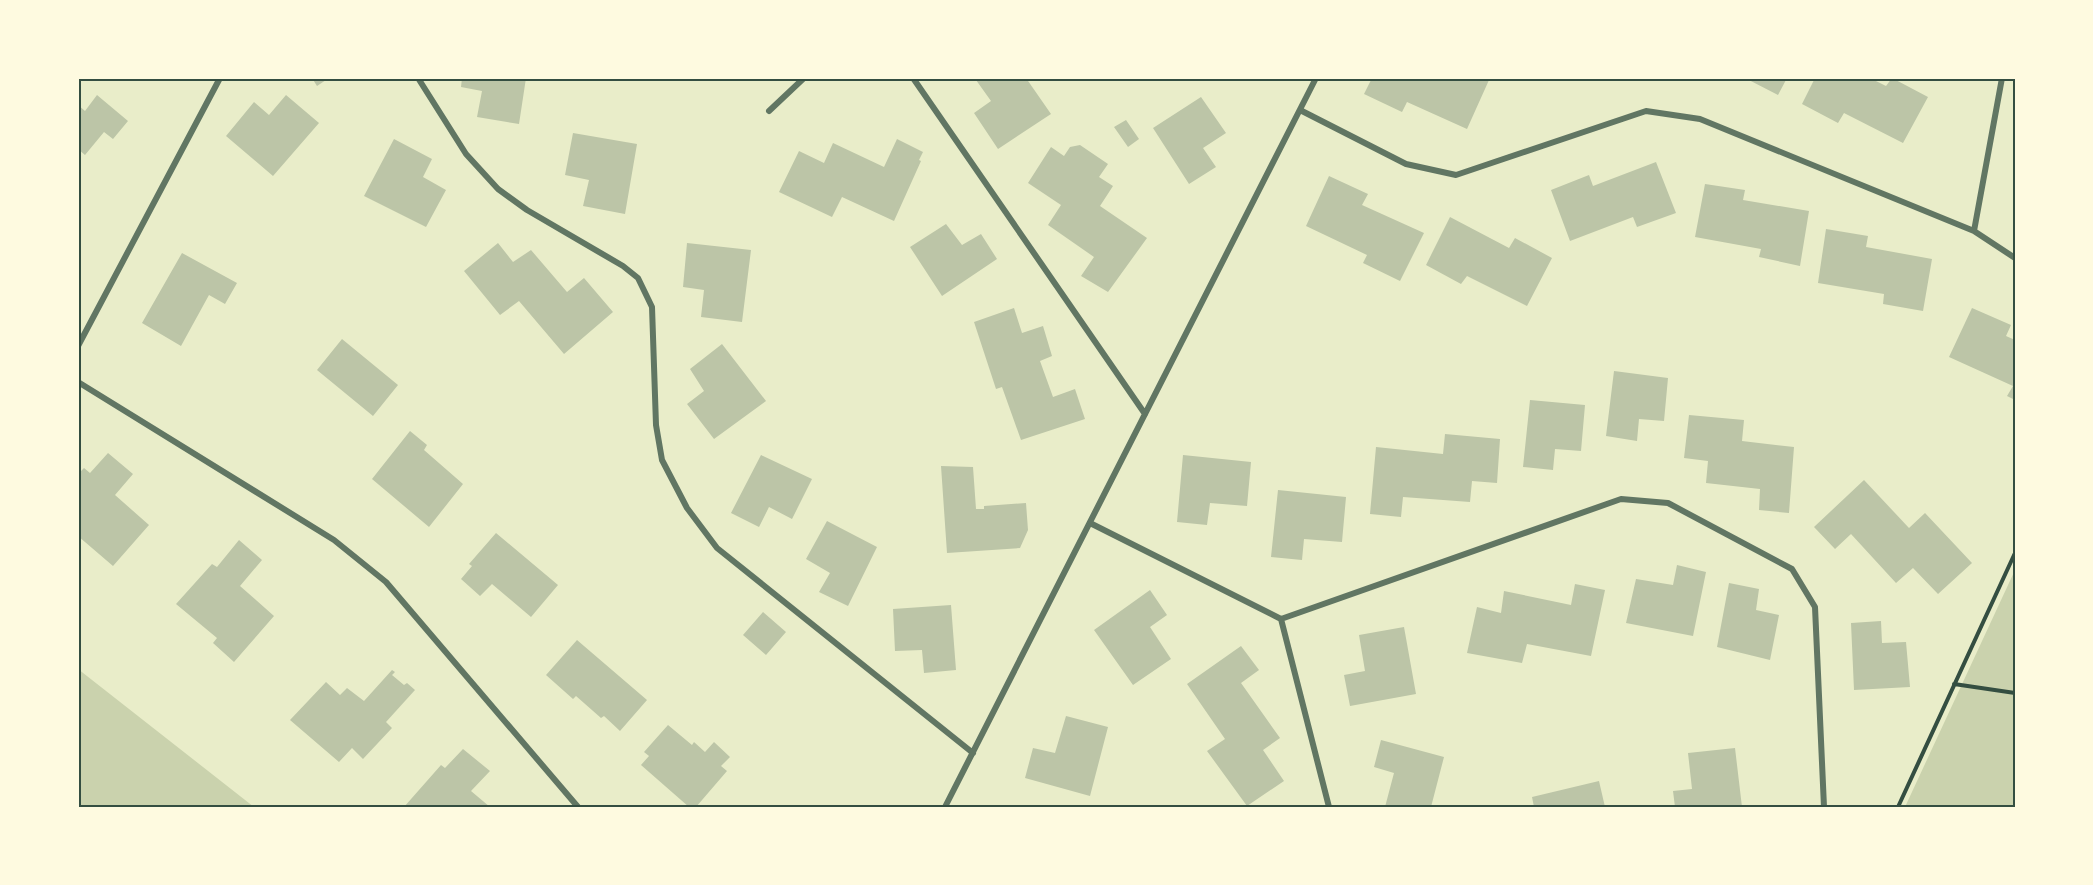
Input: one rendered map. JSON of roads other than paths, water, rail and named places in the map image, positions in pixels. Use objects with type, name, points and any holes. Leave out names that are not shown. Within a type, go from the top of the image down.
[{"type":"street","points":[[78,346],[220,78]]},
{"type":"street","points":[[418,78],[466,154],[498,189],[527,210],[623,266],[638,278],[652,307],[656,425],[662,460],[687,508],[717,548],[972,753]]},
{"type":"street","points":[[769,111],[804,78]]},
{"type":"street","points":[[913,78],[1145,414]]},
{"type":"street","points":[[945,807],[1316,78]]},
{"type":"street","points":[[1974,231],[2002,78]]},
{"type":"street","points":[[1300,110],[1406,164],[1456,175],[1646,111],[1700,119],[1974,231],[2015,258]]},
{"type":"street","points":[[78,382],[334,540],[386,582],[578,807]]},
{"type":"street","points":[[1090,523],[1281,620],[1621,499],[1668,503],[1792,569],[1815,607],[1824,807]]},
{"type":"street","points":[[1281,620],[1329,807]]}]
